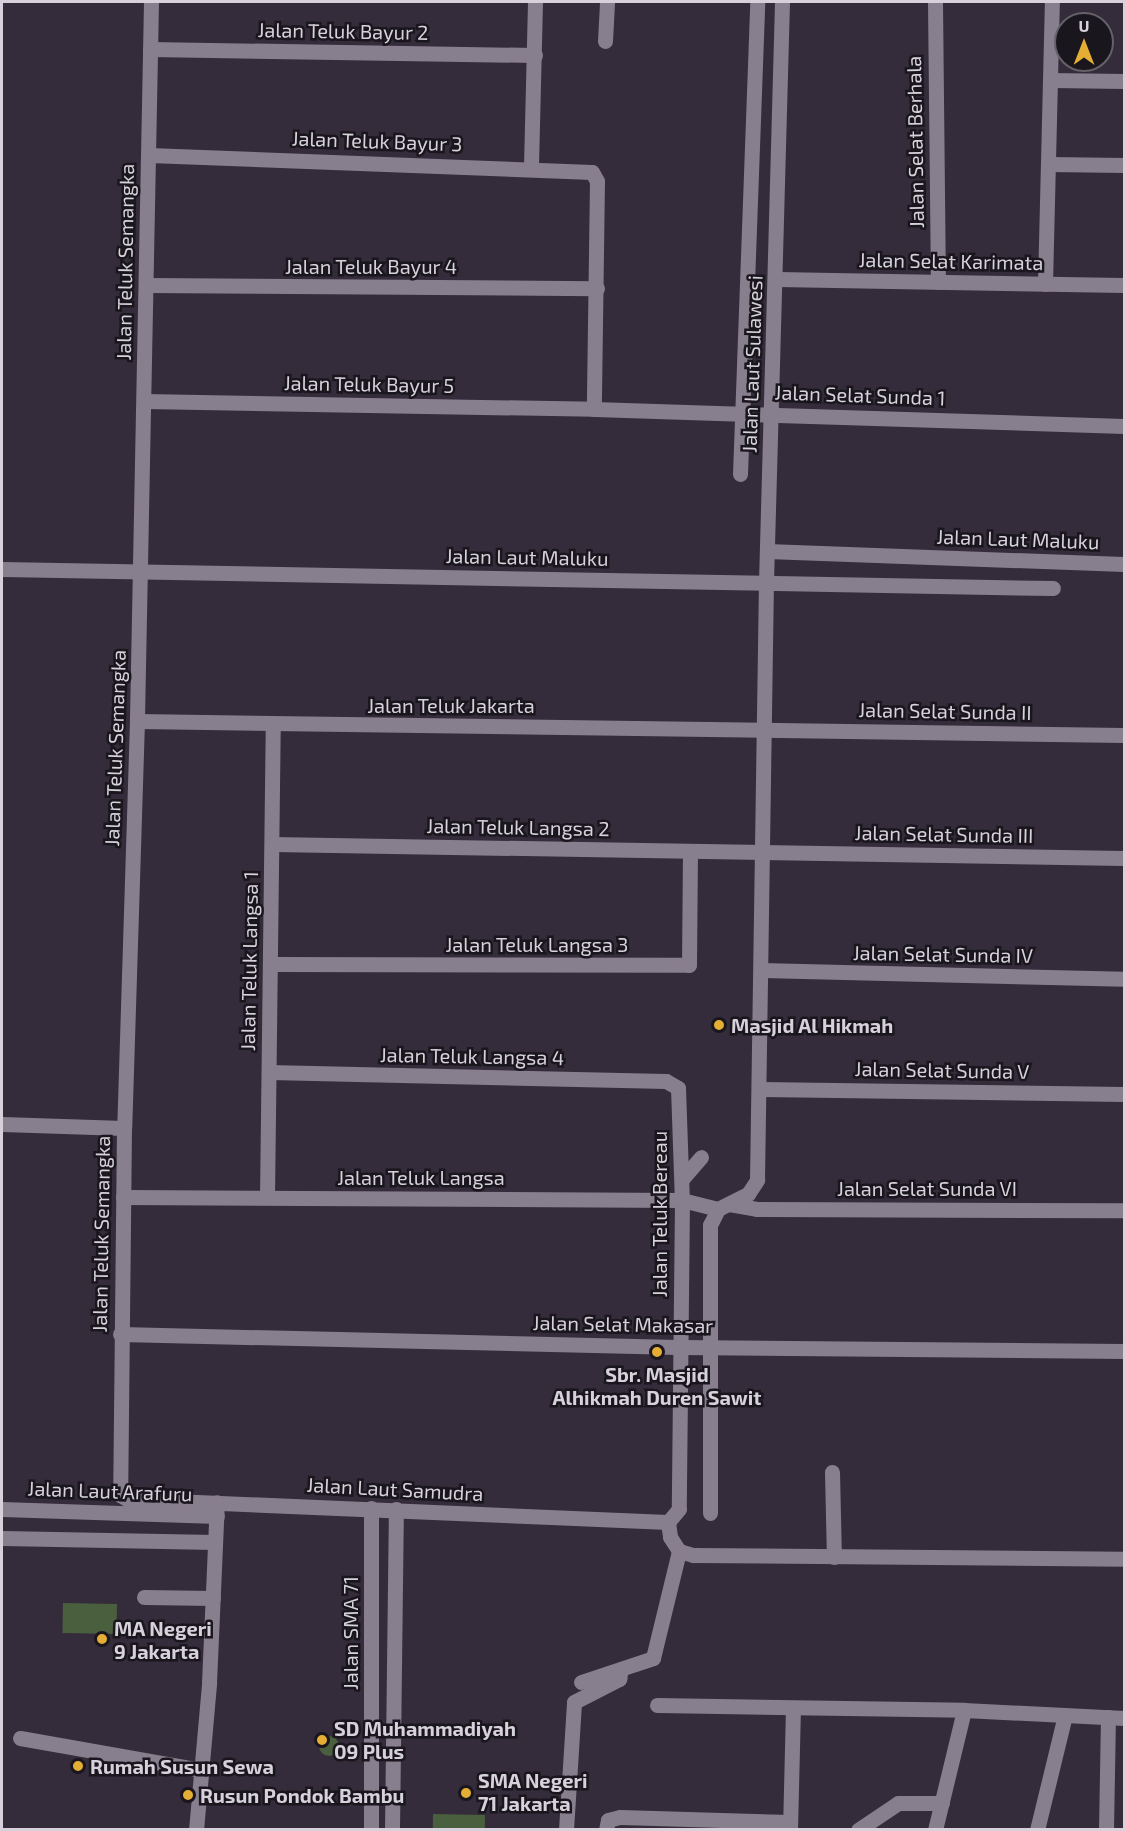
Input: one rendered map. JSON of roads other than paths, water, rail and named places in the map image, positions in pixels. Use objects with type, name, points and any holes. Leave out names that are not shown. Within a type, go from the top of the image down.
[{"type":"street","name":"Jalan Teluk Semangka","points":[[120,1495],[124,1128],[137,721],[151,2]]},
{"type":"street","points":[[531,166],[535,2]]},
{"type":"street","points":[[605,41],[607,2]]},
{"type":"street","name":"Jalan Laut Sulawesi","points":[[740,474],[757,2]]},
{"type":"street","name":"Jalan Laut Sulawesi","points":[[724,1206],[748,1194],[756,1180],[766,582],[770,413],[777,279],[782,2]]},
{"type":"street","name":"Jalan Selat Berhala","points":[[935,2],[938,282]]},
{"type":"street","points":[[1045,284],[1052,2]]},
{"type":"street","name":"Jalan Teluk Bayur 2","points":[[150,49],[534,55]]},
{"type":"street","points":[[1050,80],[1125,81]]},
{"type":"street","name":"Jalan Teluk Bayur 3","points":[[148,155],[586,169],[597,181],[597,288]]},
{"type":"street","points":[[1048,164],[1125,165]]},
{"type":"street","name":"Jalan Selat Karimata","points":[[777,279],[1125,285]]},
{"type":"street","name":"Jalan Teluk Bayur 4","points":[[146,285],[597,288]]},
{"type":"street","points":[[594,409],[597,288]]},
{"type":"street","name":"Jalan Teluk Bayur 5","points":[[144,401],[594,409]]},
{"type":"street","name":"Jalan Selat Sunda 1","points":[[594,409],[1125,426]]},
{"type":"street","name":"Jalan Laut Maluku","points":[[767,551],[1125,564]]},
{"type":"street","name":"Jalan Laut Maluku","points":[[2,569],[1053,588]]},
{"type":"street","name":"Jalan Teluk Jakarta","points":[[137,721],[273,725],[765,729]]},
{"type":"street","name":"Jalan Teluk Langsa 1","points":[[267,1197],[273,725]]},
{"type":"street","name":"Jalan Selat Sunda II","points":[[765,729],[1125,735]]},
{"type":"street","name":"Jalan Teluk Langsa 2","points":[[272,844],[763,852]]},
{"type":"street","name":"Jalan Teluk Langsa 3","points":[[270,964],[689,965],[690,850]]},
{"type":"street","name":"Jalan Selat Sunda III","points":[[763,852],[1125,858]]},
{"type":"street","name":"Jalan Selat Sunda IV","points":[[761,970],[1125,979]]},
{"type":"street","name":"Jalan Teluk Langsa 4","points":[[269,1072],[674,1084]]},
{"type":"street","name":"Jalan Teluk Bereau","points":[[668,1522],[679,1509],[678,1347],[682,1179],[680,1096],[674,1084]]},
{"type":"street","name":"Jalan Selat Sunda V","points":[[759,1089],[1125,1094]]},
{"type":"street","points":[[2,1124],[124,1128]]},
{"type":"street","points":[[682,1179],[701,1157]]},
{"type":"street","name":"Jalan Teluk Langsa","points":[[123,1197],[682,1200],[724,1206]]},
{"type":"street","points":[[710,1513],[708,1347],[710,1225],[724,1206]]},
{"type":"street","name":"Jalan Selat Sunda VI","points":[[724,1206],[757,1209],[1125,1210]]},
{"type":"street","name":"Jalan Selat Makasar","points":[[120,1334],[678,1347],[1125,1351]]},
{"type":"street","points":[[831,1472],[834,1557]]},
{"type":"street","name":"Jalan Laut Samudra","points":[[120,1495],[127,1499],[217,1509],[371,1508],[668,1522]]},
{"type":"street","name":"Jalan SMA 71","points":[[371,1508],[371,1830]]},
{"type":"street","name":"Jalan Laut Arafuru","points":[[2,1509],[217,1509]]},
{"type":"street","points":[[202,1830],[196,1829],[202,1770],[217,1509]]},
{"type":"street","points":[[392,1830],[392,1625],[396,1509]]},
{"type":"street","points":[[581,1682],[621,1670],[655,1655],[679,1551],[670,1537],[668,1522]]},
{"type":"street","points":[[2,1538],[215,1542]]},
{"type":"street","points":[[679,1551],[712,1557],[1125,1559]]},
{"type":"street","points":[[144,1597],[213,1598]]},
{"type":"street","points":[[370,1624],[392,1625]]},
{"type":"street","points":[[566,1830],[574,1702],[619,1679],[621,1670]]},
{"type":"street","points":[[657,1705],[964,1710],[1125,1718]]},
{"type":"street","points":[[606,1830],[612,1817],[680,1824],[790,1826],[793,1708]]},
{"type":"street","points":[[935,1830],[964,1710]]},
{"type":"street","points":[[1037,1830],[1065,1715]]},
{"type":"street","points":[[1106,1830],[1108,1718]]},
{"type":"street","points":[[20,1738],[202,1770]]},
{"type":"street","points":[[858,1830],[898,1803],[942,1803]]},
{"type":"place","name":"Masjid Al Hikmah","points":[[719,1025]]},
{"type":"place","name":"Sbr. Masjid Alhikmah Duren Sawit","points":[[657,1352]]},
{"type":"place","name":"MA Negeri 9 Jakarta","points":[[102,1639]]},
{"type":"place","name":"SD Muhammadiyah 09 Plus","points":[[322,1740]]},
{"type":"place","name":"Rumah Susun Sewa","points":[[78,1766]]},
{"type":"place","name":"SMA Negeri 71 Jakarta","points":[[466,1793]]},
{"type":"place","name":"Rusun Pondok Bambu","points":[[188,1795]]}]
